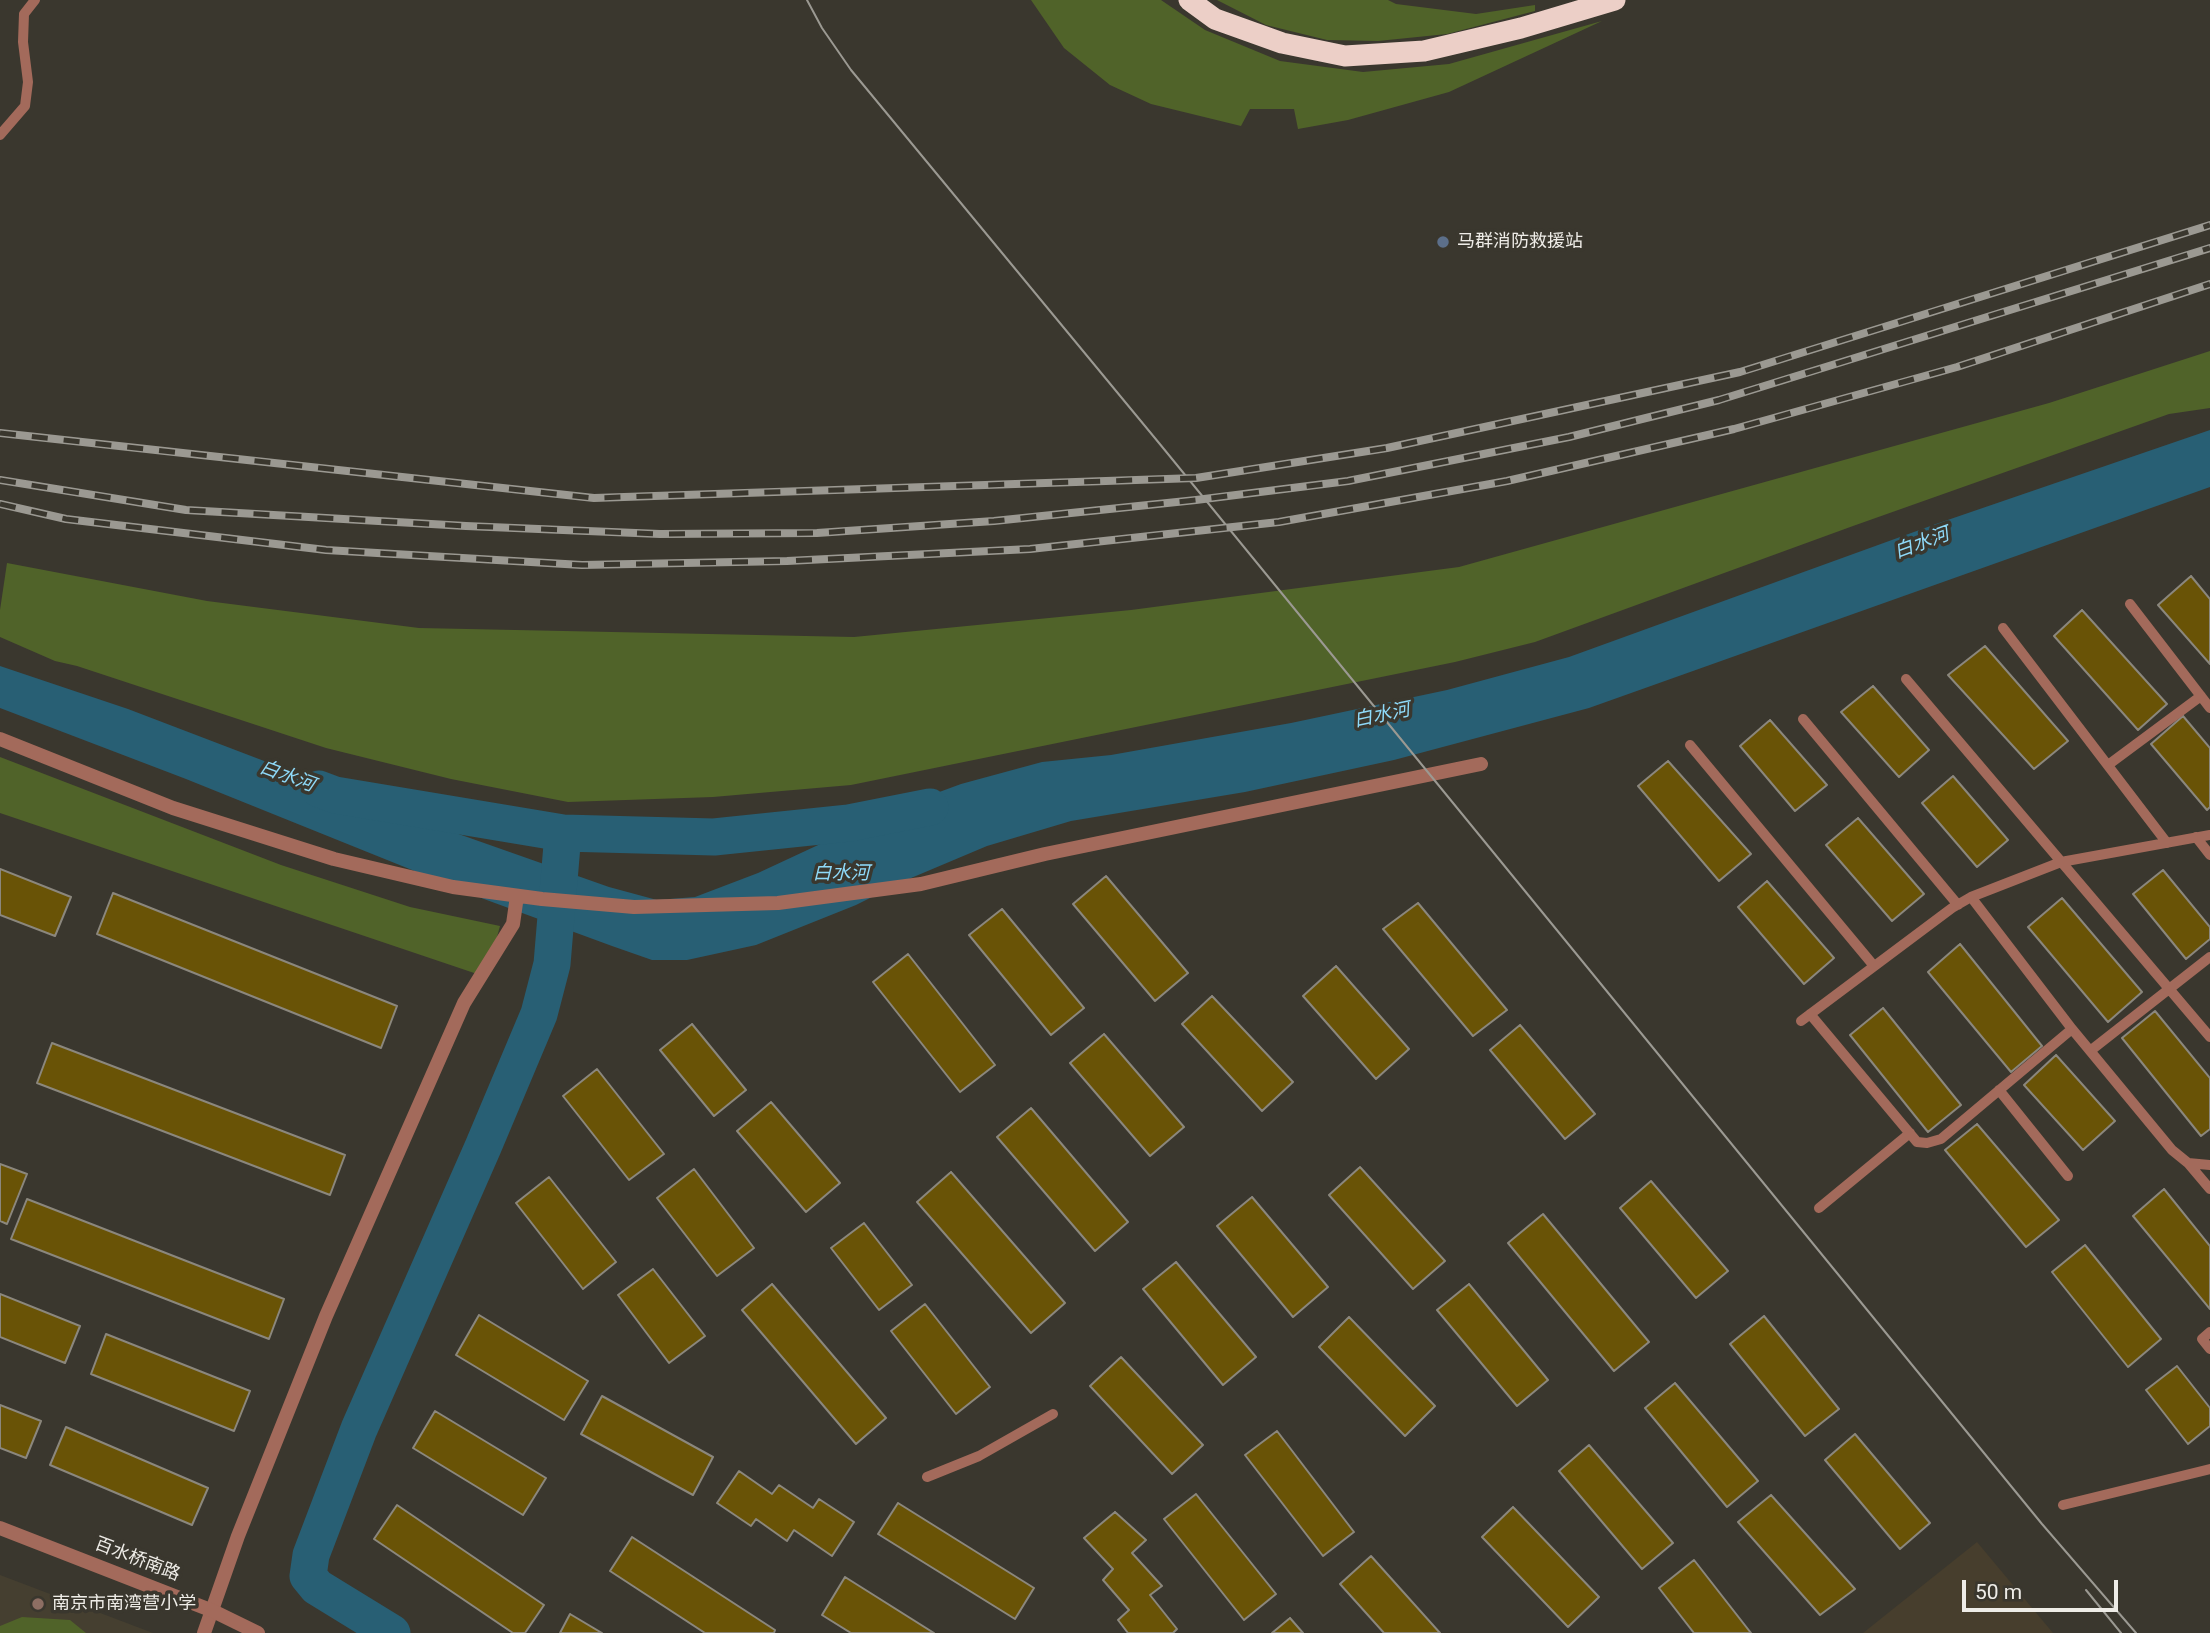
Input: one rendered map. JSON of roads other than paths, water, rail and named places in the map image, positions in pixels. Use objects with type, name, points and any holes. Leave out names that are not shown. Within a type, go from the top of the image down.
[{"type":"highway","points":[[1189,0],[1215,19],[1282,43],[1345,55],[1424,51],[1521,28],[1615,0]]},
{"type":"street","points":[[0,739],[173,808],[334,859],[453,887],[542,900],[634,907],[778,903],[921,884],[1045,854],[1481,764]]},
{"type":"street","points":[[204,1633],[238,1536],[326,1316],[464,1003],[513,924],[517,896]]},
{"type":"street","name":"百水桥南路","points":[[0,1528],[213,1611],[258,1633]]},
{"type":"lane","points":[[0,135],[25,106],[29,82],[23,42],[24,14],[36,0]]},
{"type":"lane","points":[[2130,604],[2210,708]]},
{"type":"lane","points":[[2003,628],[2167,843]]},
{"type":"lane","points":[[1906,679],[2210,1037]]},
{"type":"lane","points":[[2108,765],[2201,696]]},
{"type":"lane","points":[[1803,719],[1958,905]]},
{"type":"lane","points":[[1689,745],[1874,966]]},
{"type":"lane","points":[[1801,1021],[1971,897],[2061,862],[2210,835]]},
{"type":"lane","points":[[2196,837],[2210,855]]},
{"type":"lane","points":[[1971,897],[2072,1030],[2172,1150],[2188,1163],[2210,1189]]},
{"type":"lane","points":[[2090,1051],[2210,957]]},
{"type":"lane","points":[[1810,1014],[1917,1142],[1927,1143],[1941,1139],[2072,1030]]},
{"type":"lane","points":[[1999,1090],[2068,1176]]},
{"type":"lane","points":[[1819,1208],[1910,1133]]},
{"type":"lane","points":[[2188,1163],[2210,1165]]},
{"type":"lane","points":[[2210,1332],[2202,1339],[2210,1349]]},
{"type":"lane","points":[[928,1476],[979,1456],[1053,1414]]},
{"type":"lane","points":[[2063,1505],[2210,1469]]},
{"type":"water","name":"白水河","points":[[2210,430],[2210,487],[1589,708],[1394,760],[1245,792],[1071,821],[987,846],[904,881],[856,905],[756,945],[687,960],[652,960],[612,946],[484,899],[186,779],[0,708],[0,666],[128,709],[416,819],[609,887],[657,900],[695,897],[758,873],[904,805],[961,784],[1042,762],[1111,755],[1291,723],[1447,690],[1569,657],[1936,524]]},
{"type":"waterway","name":"白水河","points":[[319,789],[335,795],[563,833],[714,837],[849,823],[930,807]]},
{"type":"waterway","points":[[392,1633],[317,1587],[308,1576],[311,1555],[359,1429],[539,1014],[552,964],[563,833]]},
{"type":"tram line","points":[[807,0],[822,28],[851,70],[2042,1524],[2136,1633]]},
{"type":"tram line","points":[[2086,1590],[2121,1633]]},
{"type":"railway","points":[[0,433],[594,498],[1196,478],[1387,448],[1740,372],[2210,225]]},
{"type":"railway","points":[[0,480],[186,510],[660,534],[817,533],[994,521],[1196,500],[1348,481],[1569,437],[1719,400],[2210,248]]},
{"type":"railway","points":[[0,504],[66,519],[326,550],[582,565],[787,561],[1030,549],[1279,522],[1507,481],[1734,429],[1957,367],[2210,284]]},
{"type":"place","name":"马群消防救援站","points":[[1443,242]]},
{"type":"place","name":"南京市南湾营小学","points":[[38,1604]]}]
